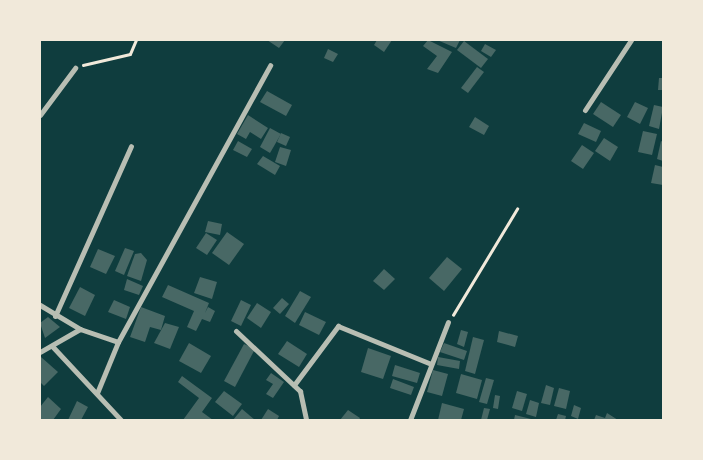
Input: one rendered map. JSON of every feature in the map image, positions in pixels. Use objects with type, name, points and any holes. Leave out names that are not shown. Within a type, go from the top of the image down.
[{"type":"street","points":[[585,110],[631,40]]},
{"type":"street","points":[[97,393],[118,342],[270,65]]},
{"type":"street","points":[[40,115],[75,68]]},
{"type":"street","points":[[55,316],[131,146]]},
{"type":"street","points":[[40,305],[55,316],[80,329],[118,342]]},
{"type":"street","points":[[410,420],[448,322]]},
{"type":"street","points":[[294,385],[338,326],[431,364]]},
{"type":"street","points":[[40,352],[80,329]]},
{"type":"street","points":[[236,331],[294,385],[306,420]]},
{"type":"street","points":[[52,346],[121,420]]},
{"type":"path","points":[[75,68],[130,54],[136,40]]},
{"type":"path","points":[[448,322],[517,209]]},
{"type":"building","points":[[267,40],[285,40],[279,48]]},
{"type":"building","points":[[377,40],[392,40],[384,52],[374,45]]},
{"type":"building","points":[[428,40],[452,52],[438,73],[427,69],[437,56],[423,46]]},
{"type":"building","points":[[437,40],[460,40],[456,48]]},
{"type":"building","points":[[464,41],[488,59],[481,68],[457,50]]},
{"type":"building","points":[[485,44],[496,50],[491,57],[481,51]]},
{"type":"building","points":[[328,49],[338,54],[333,62],[324,58]]},
{"type":"building","points":[[477,67],[484,72],[468,93],[461,88]]},
{"type":"building","points":[[659,78],[663,78],[663,90],[658,90]]},
{"type":"building","points":[[267,91],[292,105],[286,116],[260,102]]},
{"type":"building","points":[[601,102],[621,115],[613,127],[593,114]]},
{"type":"building","points":[[635,102],[648,108],[640,124],[627,117]]},
{"type":"building","points":[[654,105],[663,107],[659,129],[649,126]]},
{"type":"building","points":[[248,115],[268,128],[261,139],[250,132],[246,139],[237,134]]},
{"type":"building","points":[[475,117],[489,126],[484,135],[469,127]]},
{"type":"building","points":[[584,123],[601,131],[596,142],[578,134]]},
{"type":"building","points":[[270,128],[281,134],[270,153],[260,147]]},
{"type":"building","points":[[643,131],[657,134],[652,155],[638,152]]},
{"type":"building","points":[[281,133],[290,137],[286,146],[277,142]]},
{"type":"building","points":[[604,138],[618,147],[610,161],[595,151]]},
{"type":"building","points":[[238,141],[252,149],[247,157],[233,150]]},
{"type":"building","points":[[661,141],[663,142],[663,161],[657,159]]},
{"type":"building","points":[[582,145],[594,153],[583,169],[571,161]]},
{"type":"building","points":[[280,147],[291,150],[286,166],[275,162]]},
{"type":"building","points":[[263,156],[280,166],[275,175],[257,164]]},
{"type":"building","points":[[655,165],[663,167],[663,185],[651,183]]},
{"type":"building","points":[[208,221],[222,224],[220,235],[205,232]]},
{"type":"building","points":[[227,232],[244,244],[229,265],[212,253]]},
{"type":"building","points":[[206,233],[217,240],[207,255],[196,248]]},
{"type":"building","points":[[125,248],[134,251],[124,275],[115,271]]},
{"type":"building","points":[[98,249],[115,256],[106,274],[90,267]]},
{"type":"building","points":[[141,253],[147,260],[141,281],[127,276],[135,254]]},
{"type":"building","points":[[447,257],[462,269],[444,291],[429,278]]},
{"type":"building","points":[[384,269],[395,279],[384,290],[373,281]]},
{"type":"building","points":[[200,277],[217,282],[212,299],[194,293]]},
{"type":"building","points":[[127,279],[143,286],[139,295],[124,290]]},
{"type":"building","points":[[168,285],[209,303],[205,313],[208,307],[215,311],[210,322],[202,319],[196,331],[187,327],[194,311],[162,297]]},
{"type":"building","points":[[80,287],[95,295],[85,316],[69,308]]},
{"type":"building","points":[[300,291],[311,297],[295,323],[285,316]]},
{"type":"building","points":[[282,298],[289,304],[280,314],[273,308]]},
{"type":"building","points":[[114,300],[130,307],[126,319],[108,312]]},
{"type":"building","points":[[241,300],[251,305],[241,326],[231,321]]},
{"type":"building","points":[[257,303],[271,312],[261,328],[247,318]]},
{"type":"building","points":[[141,307],[165,316],[161,330],[150,327],[145,342],[130,337]]},
{"type":"building","points":[[305,312],[326,322],[319,335],[299,325]]},
{"type":"building","points":[[48,317],[60,327],[45,338],[40,323]]},
{"type":"building","points":[[165,323],[179,327],[170,349],[154,343]]},
{"type":"building","points":[[461,330],[468,332],[464,347],[457,344]]},
{"type":"building","points":[[499,331],[518,336],[515,347],[497,342]]},
{"type":"building","points":[[473,337],[484,340],[475,374],[465,371]]},
{"type":"building","points":[[287,341],[307,354],[299,367],[278,354]]},
{"type":"building","points":[[189,343],[211,356],[201,373],[179,361]]},
{"type":"building","points":[[444,343],[467,351],[464,360],[440,352]]},
{"type":"building","points":[[244,344],[255,349],[235,387],[224,381]]},
{"type":"building","points":[[368,348],[391,356],[383,379],[361,372]]},
{"type":"building","points":[[41,357],[58,372],[44,386],[40,382]]},
{"type":"building","points":[[438,357],[460,361],[459,369],[437,365]]},
{"type":"building","points":[[395,365],[420,373],[417,383],[392,376]]},
{"type":"building","points":[[433,370],[448,374],[442,396],[427,392]]},
{"type":"building","points":[[271,373],[284,382],[273,398],[266,394],[273,384],[266,380]]},
{"type":"building","points":[[461,374],[482,380],[477,399],[456,393]]},
{"type":"building","points":[[182,376],[212,398],[202,412],[213,420],[183,420],[199,398],[178,382]]},
{"type":"building","points":[[486,378],[494,380],[487,404],[479,402]]},
{"type":"building","points":[[393,379],[414,387],[411,395],[390,388]]},
{"type":"building","points":[[546,385],[554,388],[550,405],[541,403]]},
{"type":"building","points":[[559,388],[570,391],[566,409],[554,406]]},
{"type":"building","points":[[224,391],[242,404],[233,416],[215,402]]},
{"type":"building","points":[[517,391],[527,394],[522,411],[512,408]]},
{"type":"building","points":[[495,395],[500,396],[498,409],[493,408]]},
{"type":"building","points":[[48,397],[61,409],[53,420],[40,420],[40,407]]},
{"type":"building","points":[[530,400],[539,403],[536,417],[526,414]]},
{"type":"building","points":[[77,401],[88,407],[81,420],[68,420]]},
{"type":"building","points":[[442,403],[464,409],[461,420],[438,420]]},
{"type":"building","points":[[574,405],[581,408],[578,419],[571,416]]},
{"type":"building","points":[[484,408],[490,409],[487,420],[481,420]]},
{"type":"building","points":[[242,409],[255,420],[233,420]]},
{"type":"building","points":[[268,409],[279,416],[277,420],[261,420]]},
{"type":"building","points":[[348,410],[360,418],[359,420],[340,420]]},
{"type":"building","points":[[607,413],[618,420],[594,420],[596,415],[605,418]]},
{"type":"building","points":[[558,414],[566,416],[565,420],[556,420]]},
{"type":"building","points":[[515,415],[531,419],[531,420],[514,420]]}]
